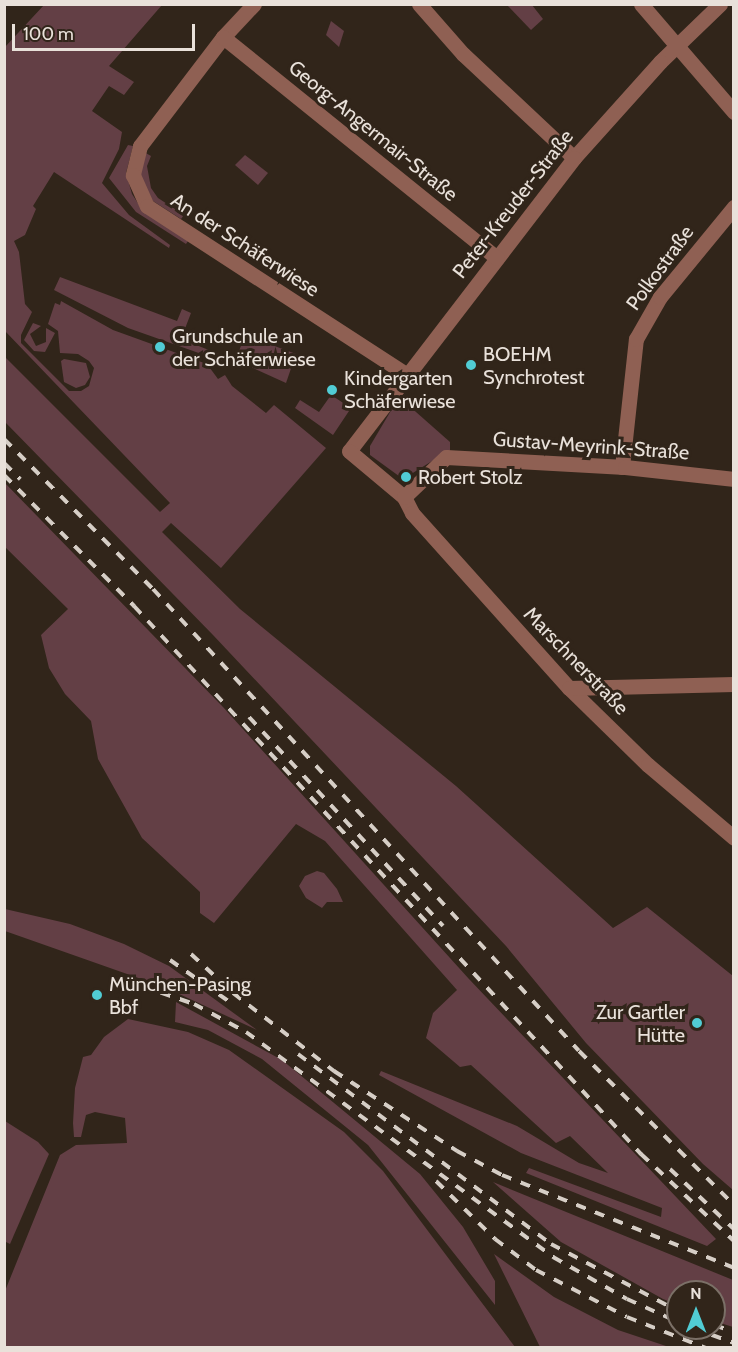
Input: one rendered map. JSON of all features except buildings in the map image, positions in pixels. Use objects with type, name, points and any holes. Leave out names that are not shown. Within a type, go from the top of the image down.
[{"type":"street","name":"An der Schäferwiese","points":[[254,4],[223,37],[140,146],[133,176],[147,206],[406,374]]},
{"type":"street","points":[[419,4],[463,54],[574,158]]},
{"type":"street","points":[[641,4],[734,112]]},
{"type":"street","name":"Peter-Kreuder-Straße","points":[[391,396],[574,158],[676,46],[720,4]]},
{"type":"street","name":"Georg-Angermair-Straße","points":[[223,37],[497,258]]},
{"type":"street","name":"Polkostraße","points":[[622,467],[636,339],[660,297],[734,207]]},
{"type":"street","name":"Marschnerstraße","points":[[391,396],[349,451],[404,497],[412,513],[569,688],[648,765],[734,838]]},
{"type":"street","name":"Gustav-Meyrink-Straße","points":[[404,497],[446,457],[622,467],[734,479]]},
{"type":"street","points":[[569,688],[734,684]]},
{"type":"shaded area","points":[[44,5],[162,5],[109,66],[134,82],[124,95],[109,86],[92,111],[122,132],[119,149],[102,183],[129,215],[170,245],[169,248],[54,172],[33,206],[36,209],[25,235],[14,241],[19,252],[25,304],[32,312],[21,335],[21,343],[69,391],[81,391],[89,386],[94,368],[89,361],[78,354],[60,353],[58,331],[48,324],[55,303],[60,305],[61,301],[113,330],[207,364],[218,379],[225,375],[232,386],[266,413],[274,405],[326,448],[221,568],[171,523],[162,532],[240,609],[456,786],[613,928],[647,907],[733,976],[733,1190],[703,1164],[586,1043],[506,946],[213,635],[5,422],[5,357],[160,512],[170,503],[5,331],[5,47]]},
{"type":"shaded area","points":[[507,5],[532,5],[543,19],[531,30]]},
{"type":"shaded area","points":[[331,21],[344,31],[339,47],[326,35]]},
{"type":"shaded area","points":[[128,145],[133,146],[126,173],[132,194],[141,208],[188,241],[186,244],[136,212],[109,178]]},
{"type":"shaded area","points":[[144,152],[151,156],[147,166],[151,188],[158,198],[184,215],[181,219],[153,201],[145,190],[140,175]]},
{"type":"shaded area","points":[[245,155],[268,173],[258,185],[235,165]]},
{"type":"shaded area","points":[[60,277],[177,321],[182,309],[191,313],[181,339],[229,358],[227,363],[128,328],[54,290]]},
{"type":"shaded area","points":[[33,323],[41,326],[30,334],[36,346],[46,342],[46,328],[55,333],[45,352],[34,351],[24,340]]},
{"type":"shaded area","points":[[245,335],[296,354],[286,383],[240,362],[239,351]]},
{"type":"shaded area","points":[[64,359],[86,363],[90,377],[85,385],[76,388],[64,382],[61,361]]},
{"type":"shaded area","points":[[331,395],[351,408],[333,435],[295,408],[300,400],[319,412]]},
{"type":"shaded area","points":[[399,397],[450,442],[450,450],[403,479],[370,455],[370,446]]},
{"type":"shaded area","points":[[4,482],[223,707],[469,979],[716,1239],[707,1246],[526,1173],[529,1168],[661,1217],[662,1208],[521,1153],[379,1075],[381,1071],[517,1126],[579,1163],[608,1173],[570,1136],[556,1143],[471,1065],[460,1067],[426,1038],[433,1013],[457,990],[325,841],[296,824],[214,923],[200,913],[200,892],[142,838],[98,759],[91,721],[65,694],[49,668],[41,635],[68,609],[5,547]]},
{"type":"shaded area","points":[[317,871],[324,873],[337,889],[343,902],[327,902],[322,908],[306,898],[299,886],[305,876]]},
{"type":"shaded area","points":[[5,909],[70,924],[124,944],[169,966],[257,1030],[164,987],[5,931]]},
{"type":"shaded area","points":[[176,1002],[282,1060],[420,1174],[463,1227],[495,1281],[495,1305],[368,1145],[262,1059],[208,1030],[175,1022]]},
{"type":"shaded area","points":[[128,1019],[188,1032],[229,1050],[344,1132],[383,1171],[515,1347],[5,1347],[5,1291],[60,1155],[76,1145],[127,1143],[125,1118],[95,1112],[86,1115],[81,1137],[74,1137],[73,1123],[75,1088],[83,1057],[91,1055],[104,1037]]},
{"type":"shaded area","points":[[5,1121],[38,1142],[49,1154],[10,1244],[4,1241]]},
{"type":"shaded area","points":[[493,1182],[733,1280],[733,1327],[726,1325],[726,1280],[666,1280],[666,1300],[561,1242]]},
{"type":"shaded area","points":[[494,1254],[554,1297],[618,1330],[669,1347],[540,1347]]},
{"type":"railway","points":[[4,439],[153,589],[579,1051],[734,1205]]},
{"type":"railway","points":[[4,463],[20,479]]},
{"type":"railway","points":[[4,475],[134,606],[641,1154],[734,1241]]},
{"type":"railway","points":[[249,717],[443,926]]},
{"type":"railway","points":[[191,954],[233,993],[334,1071],[457,1151],[502,1175],[734,1268]]},
{"type":"railway","points":[[170,960],[234,1005]]},
{"type":"railway","points":[[142,986],[194,1004],[246,1032],[553,1257],[627,1299],[666,1317]]},
{"type":"railway","points":[[298,1054],[551,1244],[666,1305]]},
{"type":"railway","points":[[670,1169],[734,1229]]},
{"type":"railway","points":[[436,1181],[495,1239],[536,1270],[627,1317],[706,1348]]},
{"type":"railway","points":[[726,1329],[734,1332]]},
{"type":"railway","points":[[726,1340],[734,1343]]},
{"type":"place","name":"Grundschule an der Schäferwiese","points":[[160,347]]},
{"type":"place","name":"BOEHM Synchrotest","points":[[471,365]]},
{"type":"place","name":"Kindergarten Schäferwiese","points":[[332,390]]},
{"type":"place","name":"Robert Stolz","points":[[406,477]]},
{"type":"place","name":"München-Pasing Bbf","points":[[97,995]]},
{"type":"place","name":"Zur Gartler Hütte","points":[[697,1023]]}]
